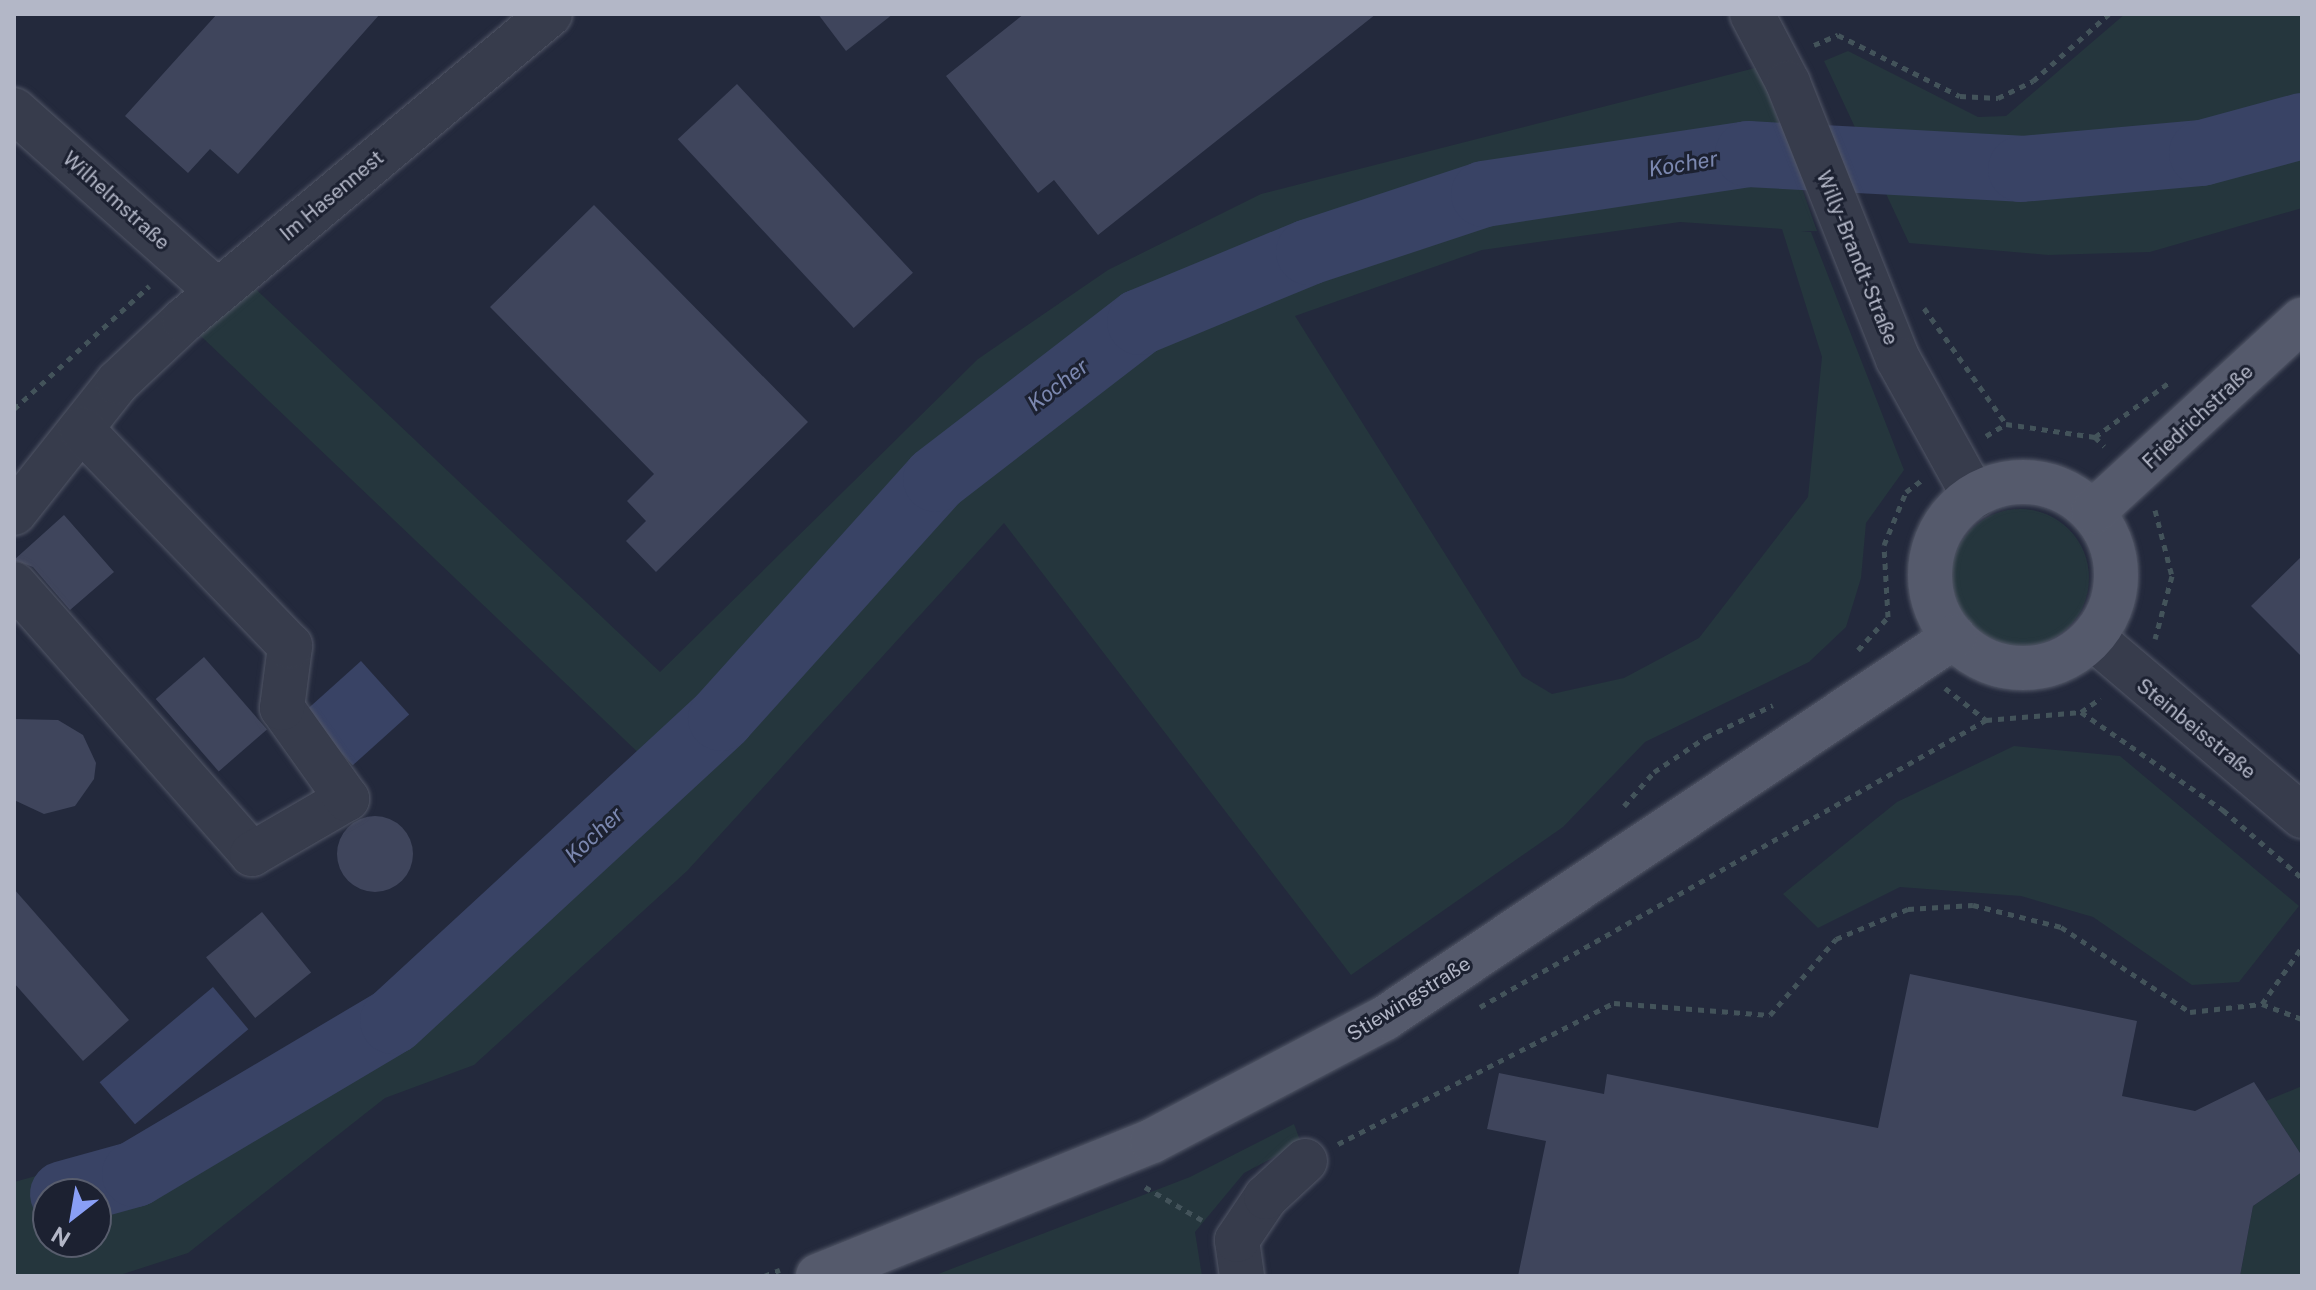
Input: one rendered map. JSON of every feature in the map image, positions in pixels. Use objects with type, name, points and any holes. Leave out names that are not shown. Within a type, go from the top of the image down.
[{"type":"main road","name":"Friedrichstraße","points":[[2093,512],[2135,477],[2302,320]]},
{"type":"main road","points":[[2004,483],[2036,483],[2067,493],[2093,512],[2116,561],[2108,615],[2093,638],[2069,657],[2039,667],[2008,667],[1979,657],[1954,637],[1931,589],[1931,562],[1953,513],[1974,496],[2004,483]]},
{"type":"main road","name":"Stiewingstraße","points":[[802,1272],[1152,1141],[1385,1018],[1954,637]]},
{"type":"street","name":"Im Hasennest","points":[[14,513],[118,382],[218,292],[550,14]]},
{"type":"street","name":"Willy-Brandt-Straße","points":[[1752,14],[1783,74],[1898,359],[1974,496]]},
{"type":"street","name":"Wilhelmstraße","points":[[14,110],[218,292]]},
{"type":"street","points":[[14,584],[252,854],[347,799],[282,708],[290,646],[81,429]]},
{"type":"street","name":"Steinbeisstraße","points":[[2093,638],[2133,677],[2302,816]]},
{"type":"street","points":[[1240,1258],[1266,1197],[1305,1161]]},
{"type":"path","points":[[1783,74],[1838,35],[1960,96],[1998,98],[2033,81],[2109,14]]},
{"type":"path","points":[[1919,301],[2006,424]]},
{"type":"path","points":[[1628,926],[1800,821],[1986,720],[2081,712],[2133,677],[2155,640],[2172,576],[2161,522],[2135,477],[2095,437],[2006,424],[1952,457],[1906,492],[1884,545],[1888,617],[1846,659]]},
{"type":"path","points":[[1616,815],[1654,772],[1706,737],[1787,699]]},
{"type":"path","points":[[2081,712],[2223,810],[2302,878]]},
{"type":"path","points":[[1305,1161],[1614,1003],[1770,1015],[1836,939],[1908,909],[1973,905],[2061,927],[2190,1012],[2262,1004],[2302,1019]]},
{"type":"path","points":[[2262,1004],[2302,947]]},
{"type":"path","points":[[1141,1185],[1240,1258]]},
{"type":"path","points":[[764,1276],[802,1272]]},
{"type":"shaded area","points":[[2125,14],[2302,14],[2302,208],[2150,252],[2048,255],[1909,243],[1824,61],[1848,51],[1978,117],[2006,116]]},
{"type":"shaded area","points":[[1759,67],[1817,231],[1801,231],[1811,232],[1904,470],[1866,523],[1861,578],[1846,627],[1809,662],[1645,742],[1563,827],[1351,975],[1004,523],[687,871],[474,1065],[385,1098],[188,1253],[117,1276],[14,1276],[14,1182],[139,1148],[386,1002],[647,761],[184,320],[245,279],[660,672],[978,359],[1108,270],[1261,194]],"holes":[[[1680,222],[1782,229],[1822,357],[1808,497],[1699,638],[1624,678],[1552,694],[1522,676],[1295,316],[1482,250]]]},
{"type":"shaded area","points":[[2020,509],[2046,514],[2069,529],[2084,552],[2089,578],[2084,604],[2069,627],[2046,642],[2020,647],[1994,642],[1971,627],[1956,604],[1951,578],[1956,552],[1971,529],[1994,514]]},
{"type":"shaded area","points":[[2014,746],[2120,756],[2299,906],[2239,982],[2192,985],[2093,917],[2021,896],[1900,887],[1818,928],[1783,894],[1897,802]]},
{"type":"shaded area","points":[[2302,1086],[2302,1156],[2266,1101]]},
{"type":"shaded area","points":[[1294,1124],[1301,1143],[1244,1173],[1195,1232],[1202,1276],[933,1276],[1190,1177]]},
{"type":"shaded area","points":[[2302,1172],[2302,1276],[2240,1276],[2253,1206]]},
{"type":"water","points":[[361,661],[409,715],[353,765],[305,712]]},
{"type":"water","points":[[213,987],[248,1029],[135,1124],[100,1082]]},
{"type":"building","points":[[217,14],[380,14],[238,174],[210,149],[188,173],[125,116]]},
{"type":"building","points":[[818,14],[893,14],[846,51]]},
{"type":"building","points":[[1024,14],[1376,14],[1098,235],[1054,180],[1038,193],[946,76]]},
{"type":"building","points":[[737,84],[913,273],[854,328],[678,139]]},
{"type":"building","points":[[594,205],[808,422],[656,572],[626,541],[646,521],[627,501],[654,474],[490,307]]},
{"type":"building","points":[[64,515],[114,572],[70,610],[33,567],[14,560]]},
{"type":"building","points":[[2302,556],[2302,657],[2251,606]]},
{"type":"building","points":[[204,657],[267,729],[219,771],[156,699]]},
{"type":"building","points":[[14,719],[58,720],[83,735],[96,763],[94,779],[75,806],[44,814],[14,800]]},
{"type":"building","points":[[375,816],[389,819],[402,827],[410,840],[413,854],[410,868],[402,881],[389,889],[375,892],[361,889],[348,881],[340,868],[337,854],[340,840],[348,827],[361,819]]},
{"type":"building","points":[[14,889],[129,1020],[83,1061],[14,983]]},
{"type":"building","points":[[262,912],[311,973],[255,1018],[206,957]]},
{"type":"building","points":[[1910,974],[2137,1021],[2122,1096],[2195,1111],[2254,1082],[2302,1156],[2302,1172],[2253,1206],[2240,1276],[1518,1276],[1546,1141],[1487,1129],[1499,1073],[1604,1094],[1607,1074],[1878,1128]]},
{"type":"waterway","name":"Kocher","points":[[112,1180],[135,1174],[393,1021],[721,718],[936,479],[1140,322],[1309,252],[1484,194],[1748,154],[2021,169],[2202,153],[2302,126]]}]
